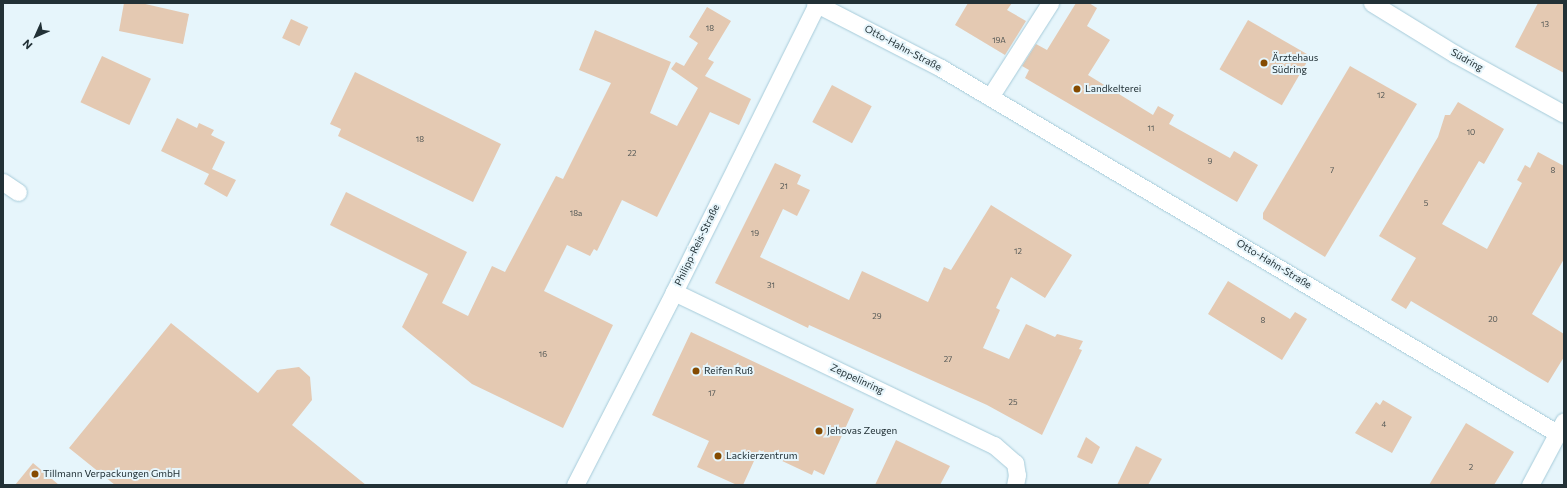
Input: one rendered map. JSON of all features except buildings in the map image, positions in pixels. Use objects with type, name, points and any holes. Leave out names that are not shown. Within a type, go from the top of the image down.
[{"type":"street","points":[[990,97],[1050,3]]},
{"type":"street","name":"Südring","points":[[1372,3],[1455,54],[1564,114]]},
{"type":"street","name":"Otto-Hahn-Straße","points":[[816,4],[934,64],[1561,427]]},
{"type":"street","name":"Philipp-Reis-Straße","points":[[575,485],[674,292],[816,4]]},
{"type":"street","points":[[3,182],[18,192]]},
{"type":"street","name":"Zeppelinring","points":[[674,292],[994,445],[1015,463],[1017,476],[1015,485]]},
{"type":"street","points":[[1530,485],[1561,427]]},
{"type":"place","name":"Ärztehaus Südring","points":[[1264,63]]},
{"type":"place","name":"Landkelterei","points":[[1077,89]]},
{"type":"place","name":"Reifen Ruß","points":[[696,371]]},
{"type":"place","name":"Jehovas Zeugen","points":[[819,431]]},
{"type":"place","name":"Lackierzentrum","points":[[718,456]]},
{"type":"place","name":"Tillmann Verpackungen GmbH","points":[[35,474]]}]
